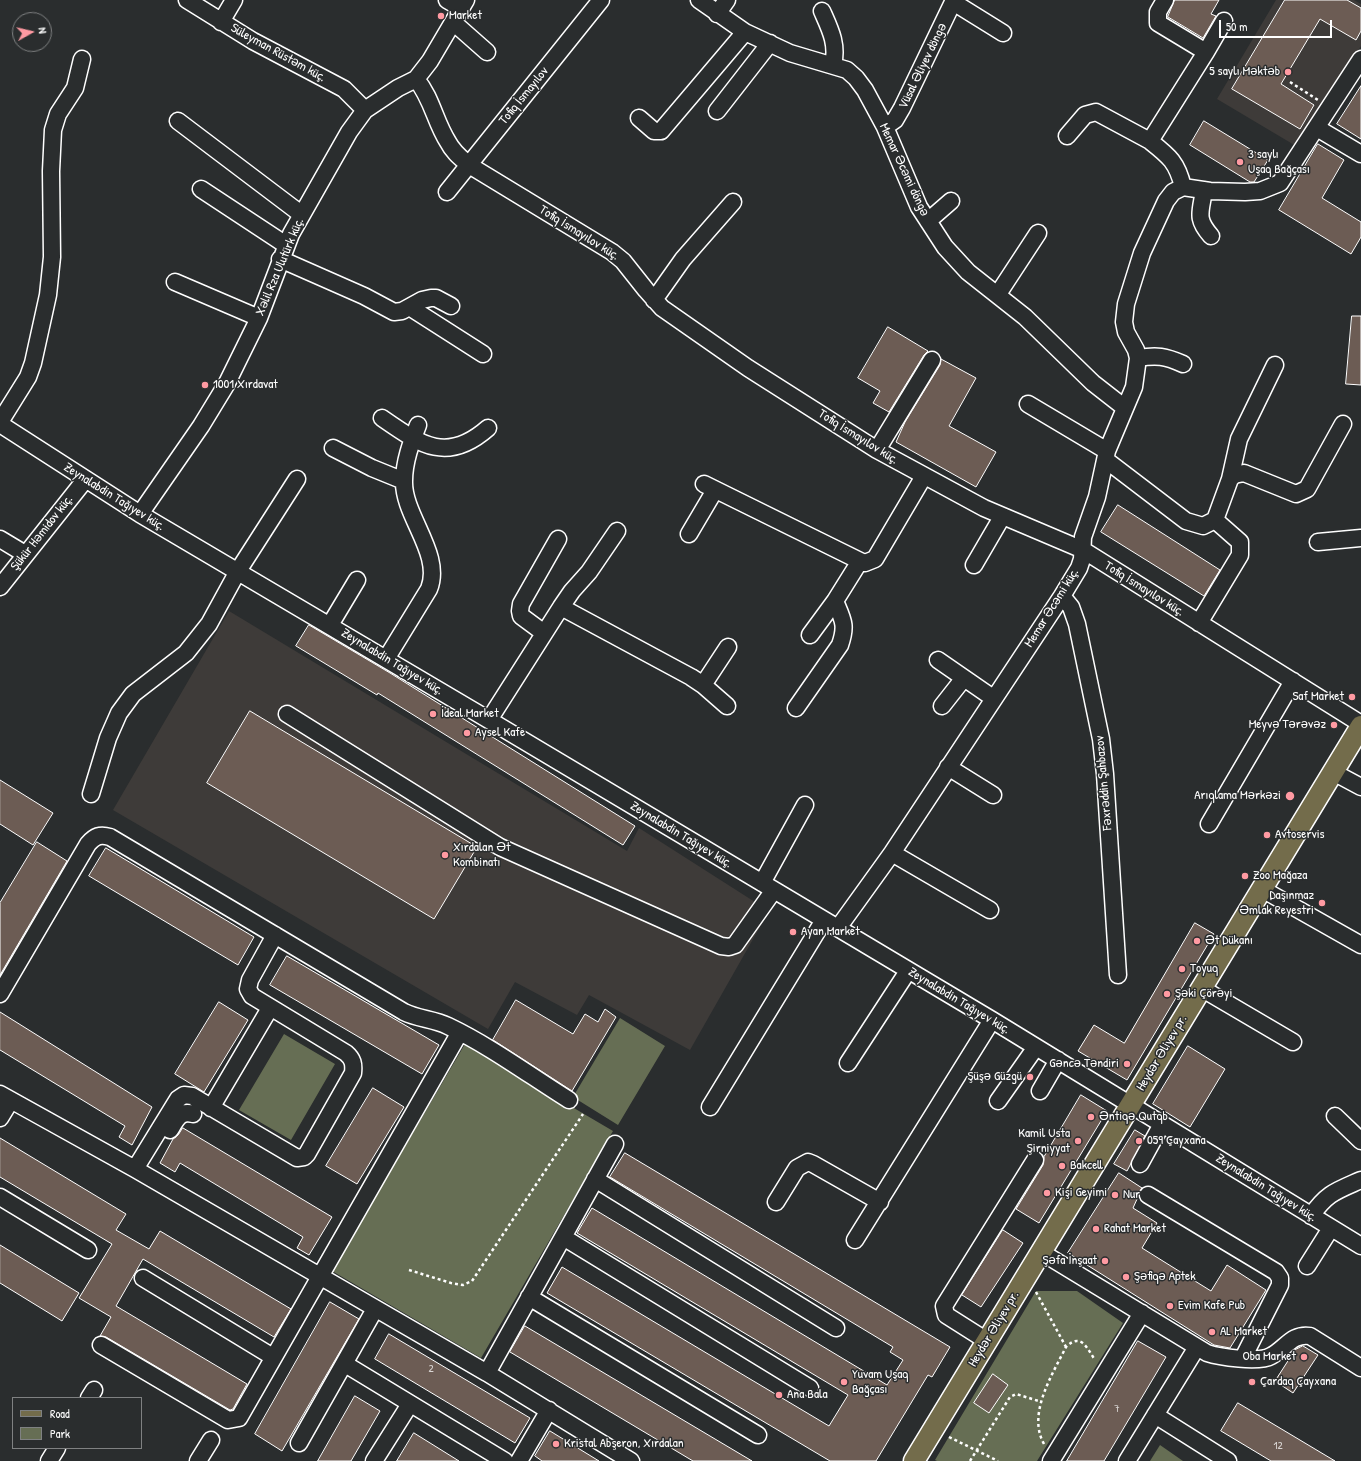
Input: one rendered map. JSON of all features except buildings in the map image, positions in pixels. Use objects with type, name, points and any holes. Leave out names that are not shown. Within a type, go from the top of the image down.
[{"type":"main road","name":"Heydər Əliyev pr.","points":[[919,1459],[987,1341],[1361,725]]},
{"type":"street","name":"Süleyman Rüstəm küç.","points":[[187,0],[221,22],[344,89],[365,110]]},
{"type":"street","points":[[221,22],[234,0]]},
{"type":"street","points":[[447,0],[464,4]]},
{"type":"street","name":"Tofiq İsmayılov","points":[[448,192],[601,0]]},
{"type":"street","name":"Memar Əcəmi döngə","points":[[699,0],[717,14],[745,32],[790,53],[834,64],[847,70],[856,78],[865,90],[885,127],[912,193],[928,222],[955,259],[968,272],[998,294],[1025,317],[1102,391],[1125,408]]},
{"type":"street","points":[[717,14],[727,0]]},
{"type":"street","points":[[1165,0],[1158,12],[1158,23],[1206,52]]},
{"type":"street","points":[[954,1],[1003,33]]},
{"type":"street","name":"Vüsal Əliyev döngə","points":[[885,127],[895,120],[902,108],[954,1]]},
{"type":"street","name":"Xəlil Rza Ulutürk küç.","points":[[140,514],[226,385],[258,318],[283,252],[301,214],[349,132],[365,110],[388,94],[416,79],[430,61],[464,4]]},
{"type":"street","points":[[822,11],[836,42],[834,64]]},
{"type":"street","points":[[1150,141],[1224,21]]},
{"type":"street","points":[[453,22],[487,52]]},
{"type":"street","points":[[639,118],[654,132],[661,130],[745,32]]},
{"type":"street","points":[[718,111],[770,43]]},
{"type":"street","points":[[0,423],[28,377],[33,363],[48,295],[52,257],[51,171],[53,130],[58,114],[75,88],[82,59]]},
{"type":"street","points":[[1183,364],[1164,356],[1154,355],[1138,358],[1136,350],[1126,332],[1124,322],[1126,304],[1140,259],[1166,201],[1173,192],[1183,187],[1204,190],[1245,192],[1271,188],[1280,183],[1361,59]]},
{"type":"street","name":"Tofiq İsmayılov küç.","points":[[416,79],[429,98],[448,142],[456,155],[469,165],[612,252],[626,265],[662,308],[748,368],[878,450],[924,476],[1002,517],[1083,550],[1361,725]]},
{"type":"street","points":[[1067,136],[1085,115],[1096,112],[1150,141],[1170,157],[1177,167],[1183,187]]},
{"type":"street","points":[[178,121],[301,214]]},
{"type":"street","points":[[1317,128],[1361,154]]},
{"type":"street","points":[[200,189],[283,252],[394,312],[402,312],[411,308],[422,300],[430,298],[436,298],[451,306]]},
{"type":"street","points":[[1204,190],[1200,218],[1201,225],[1211,236]]},
{"type":"street","points":[[928,222],[951,201]]},
{"type":"street","points":[[654,300],[683,259],[733,202]]},
{"type":"street","points":[[998,294],[1038,233]]},
{"type":"street","points":[[175,282],[258,318]]},
{"type":"street","points":[[411,308],[483,354]]},
{"type":"street","name":"Memar Əcəmi küç.","points":[[838,928],[892,852],[1079,568],[1083,550],[1083,537],[1087,522],[1097,497],[1107,455],[1134,387],[1138,358]]},
{"type":"street","points":[[878,450],[932,360]]},
{"type":"street","points":[[1028,404],[1107,455],[1186,521],[1203,526],[1215,520],[1230,479],[1239,439],[1275,365]]},
{"type":"street","points":[[382,418],[416,432],[439,447],[453,448],[476,438],[488,428]]},
{"type":"street","name":"Zeynalabdin Tağıyev küç.","points":[[0,423],[85,480],[140,514],[992,1020],[1361,1246]]},
{"type":"street","points":[[1230,479],[1234,475],[1244,473],[1287,491],[1296,494],[1302,493],[1307,489],[1343,424]]},
{"type":"street","points":[[386,659],[429,589],[433,579],[432,566],[407,497],[404,482],[409,449],[416,432]]},
{"type":"street","points":[[333,448],[404,482]]},
{"type":"street","points":[[689,534],[710,487],[865,563],[875,559],[924,476]]},
{"type":"street","points":[[91,794],[108,738],[119,713],[133,694],[186,653],[208,624],[238,571],[297,479]]},
{"type":"street","name":"Şükür Həmidov küç.","points":[[0,587],[85,480]]},
{"type":"street","points":[[974,565],[1002,517]]},
{"type":"street","points":[[1199,623],[1240,555],[1240,542],[1215,520]]},
{"type":"street","points":[[489,720],[561,607],[572,591],[589,572],[617,531]]},
{"type":"street","points":[[1318,542],[1361,538]]},
{"type":"street","points":[[0,539],[25,554]]},
{"type":"street","points":[[544,633],[521,616],[521,604],[558,539]]},
{"type":"street","points":[[810,635],[835,601],[860,561]]},
{"type":"street","points":[[330,626],[357,580]]},
{"type":"street","name":"Fəxrəddin Şahbazov","points":[[1062,596],[1070,607],[1077,624],[1101,739],[1105,774],[1118,975]]},
{"type":"street","points":[[796,708],[840,645],[844,633],[845,623],[835,601]]},
{"type":"street","points":[[561,607],[649,653],[704,685],[727,706]]},
{"type":"street","points":[[704,685],[728,647]]},
{"type":"street","points":[[938,660],[993,698]]},
{"type":"street","points":[[942,706],[964,678]]},
{"type":"street","points":[[1209,824],[1293,681]]},
{"type":"street","points":[[288,714],[500,848],[721,946],[729,947],[735,945],[768,887],[805,805]]},
{"type":"street","points":[[948,767],[993,795]]},
{"type":"street","points":[[1333,772],[1361,788]]},
{"type":"street","points":[[0,994],[88,844],[94,838],[102,835],[110,837],[404,1012],[414,1017],[438,1022],[460,1032],[569,1100]]},
{"type":"street","points":[[892,852],[990,910]]},
{"type":"street","points":[[1262,889],[1361,946]]},
{"type":"street","points":[[710,1107],[824,920]]},
{"type":"street","points":[[139,1172],[178,1099],[184,1095],[192,1096],[297,1158],[304,1157],[307,1154],[353,1073],[354,1066],[352,1058],[346,1053],[252,996],[248,989],[250,980],[275,936]]},
{"type":"street","points":[[848,1063],[908,971]]},
{"type":"street","points":[[1201,988],[1293,1042]]},
{"type":"street","points":[[211,1108],[270,1008]]},
{"type":"street","points":[[856,1240],[992,1020]]},
{"type":"street","points":[[101,1345],[228,1420],[239,1418],[460,1032]]},
{"type":"street","points":[[998,1101],[1036,1047]]},
{"type":"street","points":[[1040,1090],[1058,1060]]},
{"type":"street","points":[[0,1118],[6,1097],[487,1372],[631,1461]]},
{"type":"street","points":[[139,1172],[179,1115],[188,1112],[193,1114]]},
{"type":"street","points":[[1335,1116],[1361,1141]]},
{"type":"street","points":[[1140,1164],[1162,1124]]},
{"type":"street","points":[[487,1372],[615,1144]]},
{"type":"street","points":[[987,1341],[946,1315],[944,1306],[1035,1160]]},
{"type":"street","points":[[776,1202],[797,1168],[808,1162],[880,1202]]},
{"type":"street","points":[[595,1180],[836,1328]]},
{"type":"street","points":[[1311,1216],[1321,1202],[1331,1193],[1361,1180]]},
{"type":"street","points":[[1148,1195],[1276,1272],[1280,1278],[1280,1285],[1244,1358]]},
{"type":"street","points":[[0,1197],[88,1250]]},
{"type":"street","points":[[1307,1266],[1331,1228]]},
{"type":"street","points":[[563,1237],[810,1388]]},
{"type":"street","points":[[1041,1252],[1197,1347],[1217,1356],[1260,1359],[1271,1356],[1295,1337],[1302,1335],[1310,1336],[1361,1368]]},
{"type":"street","points":[[143,1278],[273,1357]]},
{"type":"street","points":[[529,1297],[758,1435]]},
{"type":"street","points":[[299,1443],[375,1309]]},
{"type":"street","points":[[1049,1454],[1142,1314]]},
{"type":"street","points":[[1127,1461],[1197,1347]]},
{"type":"street","points":[[344,1364],[505,1461]]},
{"type":"street","points":[[374,1461],[410,1404]]},
{"type":"street","points":[[519,1461],[549,1410]]},
{"type":"street","points":[[1155,1415],[1228,1461]]},
{"type":"street","points":[[198,1461],[211,1440]]},
{"type":"street","points":[[49,1461],[56,1449]]},
{"type":"path","points":[[1290,82],[1330,107]]},
{"type":"path","points":[[409,1270],[451,1283],[463,1285],[472,1281],[583,1114]]},
{"type":"path","points":[[1036,1291],[1066,1347]]},
{"type":"path","points":[[1049,1454],[1039,1434],[1038,1422],[1045,1389],[1066,1347],[1072,1342],[1082,1342],[1098,1363]]},
{"type":"path","points":[[970,1461],[1010,1397],[1016,1394],[1042,1402]]},
{"type":"path","points":[[949,1437],[976,1452],[998,1461]]},
{"type":"shaded area","name":"5 saylı Məktəb","points":[[1276,0],[1354,0],[1361,4],[1361,46],[1296,146],[1217,99]]},
{"type":"shaded area","points":[[229,611],[627,851],[639,828],[769,911],[690,1050],[589,995],[577,1015],[515,982],[488,1029],[113,810]]},
{"type":"green space","points":[[620,1018],[665,1046],[618,1125],[573,1097]]},
{"type":"green space","points":[[284,1034],[335,1064],[291,1140],[239,1110]]},
{"type":"green space","points":[[465,1044],[613,1131],[481,1358],[332,1271]]},
{"type":"green space","points":[[1036,1291],[1077,1291],[1123,1323],[1037,1461],[935,1460]]},
{"type":"green space","points":[[1160,1445],[1183,1461],[1150,1461]]},
{"type":"place","name":"Market","points":[[441,16]]},
{"type":"place","name":"5 saylı Məktəb","points":[[1288,72]]},
{"type":"place","name":"3 saylı Uşaq Bağçası","points":[[1240,162]]},
{"type":"place","name":"1001 Xırdavat","points":[[205,385]]},
{"type":"place","name":"Saf Market","points":[[1352,697]]},
{"type":"place","name":"İdeal Market","points":[[433,714]]},
{"type":"place","name":"Meyvə Tərəvəz","points":[[1334,725]]},
{"type":"place","name":"Aysel Kafe","points":[[467,733]]},
{"type":"place","name":"Arıqlama Mərkəzi","points":[[1290,796]]},
{"type":"place","name":"Avtoservis","points":[[1267,835]]},
{"type":"place","name":"Xırdalan Ət Kombinatı","points":[[445,855]]},
{"type":"place","name":"Zoo Mağaza","points":[[1245,876]]},
{"type":"place","name":"Daşınmaz Əmlak Reyestri","points":[[1322,903]]},
{"type":"place","name":"Ayan Market","points":[[793,932]]},
{"type":"place","name":"Ət Dükanı","points":[[1197,941]]},
{"type":"place","name":"Toyuq","points":[[1182,969]]},
{"type":"place","name":"Şəki Çörəyi","points":[[1167,994]]},
{"type":"place","name":"Gəncə Təndiri","points":[[1127,1064]]},
{"type":"place","name":"Şüşə Güzgü","points":[[1030,1077]]},
{"type":"place","name":"Əntiqə Qutqb","points":[[1091,1117]]},
{"type":"place","name":"Kamil Usta Şirniyyat","points":[[1078,1141]]},
{"type":"place","name":"059 Çayxana","points":[[1139,1141]]},
{"type":"place","name":"Bakcell","points":[[1062,1166]]},
{"type":"place","name":"Kişi Geyimi","points":[[1047,1193]]},
{"type":"place","name":"Nur","points":[[1115,1195]]},
{"type":"place","name":"Rahat Market","points":[[1096,1229]]},
{"type":"place","name":"Şəfa İnşaat","points":[[1105,1261]]},
{"type":"place","name":"Şəfiqə Aptek","points":[[1126,1277]]},
{"type":"place","name":"Evim Kafe Pub","points":[[1170,1306]]},
{"type":"place","name":"AL Market","points":[[1212,1332]]},
{"type":"place","name":"Oba Market","points":[[1304,1357]]},
{"type":"place","name":"Yuvam Uşaq Bağçası","points":[[844,1382]]},
{"type":"place","name":"Çardaq Çayxana","points":[[1252,1382]]},
{"type":"place","name":"Ana Bala","points":[[779,1395]]},
{"type":"place","name":"Kristal Abşeron, Xırdalan","points":[[556,1444]]}]
